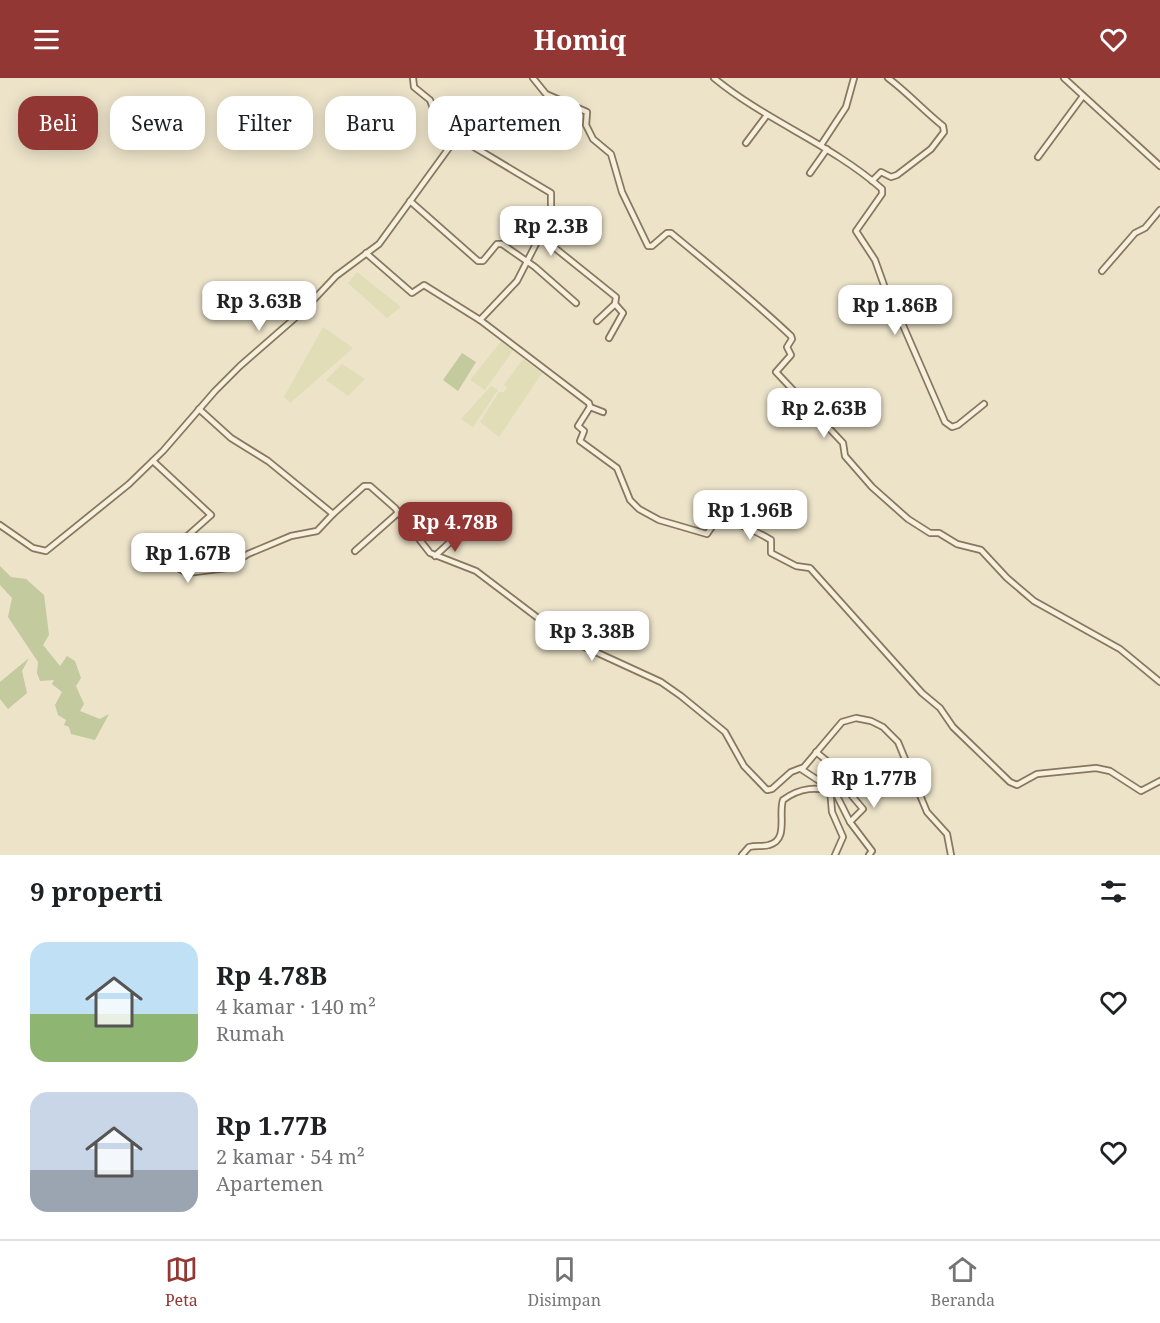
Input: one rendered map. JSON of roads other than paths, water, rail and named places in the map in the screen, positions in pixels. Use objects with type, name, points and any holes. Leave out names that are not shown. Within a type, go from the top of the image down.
[{"type":"street","points":[[413,78],[414,87],[428,98]]},
{"type":"street","points":[[533,78],[546,94],[587,112],[586,125],[593,138],[611,154],[621,189],[648,246],[652,246],[667,233],[671,233],[731,285],[750,297],[791,336],[792,339],[786,347],[791,356],[776,372],[843,442],[845,456],[872,486],[908,519],[930,534],[939,533],[957,544],[981,550],[1006,578],[1034,601],[1120,650],[1160,682]]},
{"type":"street","points":[[714,78],[767,115],[827,149],[872,181],[883,193],[856,231],[875,260],[890,302],[902,323],[945,422],[952,427],[958,425],[984,404]]},
{"type":"street","points":[[821,145],[846,107],[854,78]]},
{"type":"street","points":[[872,181],[880,173],[891,177],[897,175],[931,149],[944,132],[943,126],[913,102],[909,93],[888,78]]},
{"type":"street","points":[[1064,78],[1160,166]]},
{"type":"street","points":[[1038,157],[1083,96]]},
{"type":"street","points":[[746,143],[767,115]]},
{"type":"street","points":[[810,173],[827,149]]},
{"type":"street","points":[[0,525],[33,548],[46,551],[153,461],[199,409],[336,276],[379,244],[447,150]]},
{"type":"street","points":[[479,150],[551,193],[551,224],[546,239]]},
{"type":"street","points":[[410,201],[478,261],[483,261],[500,243],[527,261],[576,303]]},
{"type":"street","points":[[1102,271],[1135,233],[1145,228],[1160,210]]},
{"type":"street","points":[[480,320],[515,284],[538,238],[546,239],[616,296],[615,304],[597,321]]},
{"type":"street","points":[[366,253],[411,292],[424,285],[480,320],[589,403],[590,407],[603,412]]},
{"type":"street","points":[[609,338],[623,314],[615,304]]},
{"type":"street","points":[[590,407],[578,426],[584,431],[580,441],[617,468],[636,507],[659,520],[707,534],[718,518],[734,520],[759,531],[770,540],[771,553],[796,566],[810,568],[847,606],[922,693],[940,708],[953,727],[1010,782],[1020,784],[1037,774],[1096,768],[1110,771],[1141,791],[1160,781]]},
{"type":"street","points":[[199,409],[231,438],[268,461],[333,514]]},
{"type":"street","points":[[153,461],[211,515],[166,555],[174,566],[187,573],[230,567],[245,555],[291,536],[317,531],[367,485],[399,512],[426,549],[435,556],[476,571],[563,637],[671,688],[725,732],[744,766],[765,789],[772,789],[791,772],[801,769],[837,726],[847,720],[862,718],[883,727],[894,736],[903,753],[927,812],[947,834],[951,855]]},
{"type":"street","points":[[355,551],[399,512]]},
{"type":"street","points":[[435,556],[460,533]]},
{"type":"street","points":[[816,752],[854,783]]},
{"type":"street","points":[[801,769],[825,783],[831,792],[832,812],[843,837],[835,855]]},
{"type":"street","points":[[742,855],[749,847],[769,845],[780,836],[781,804],[792,793],[804,789],[831,792],[837,795],[850,822],[873,854]]},
{"type":"street","points":[[850,822],[863,808],[852,796]]}]
